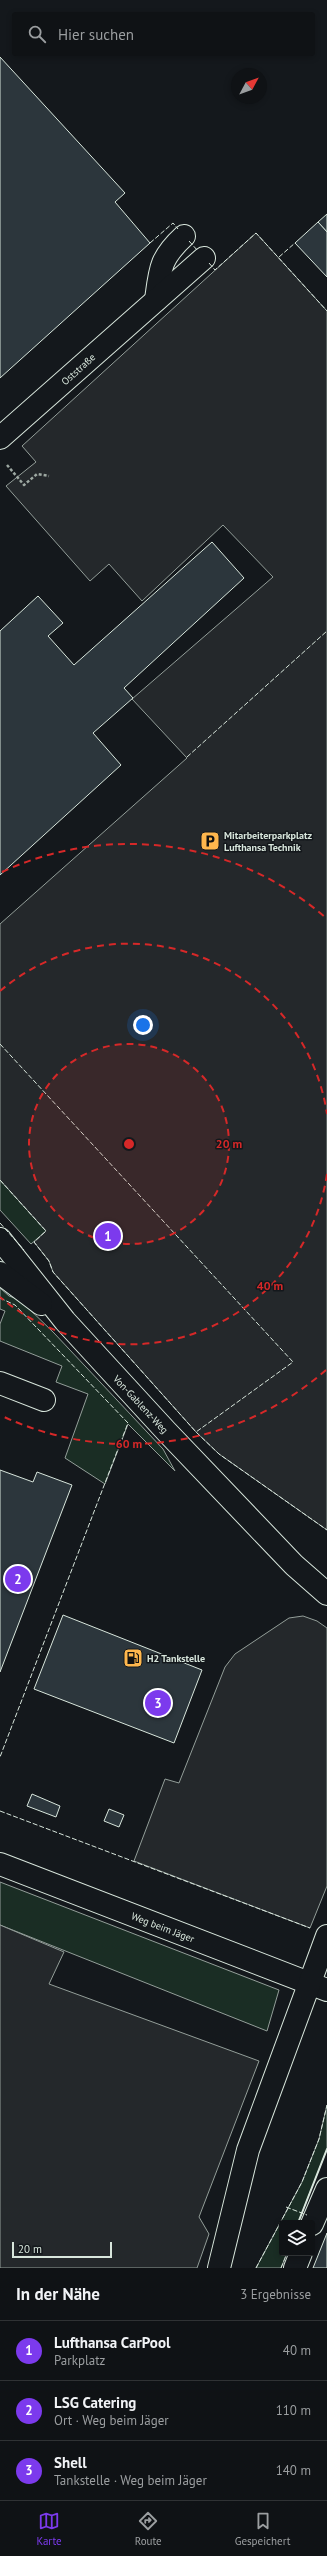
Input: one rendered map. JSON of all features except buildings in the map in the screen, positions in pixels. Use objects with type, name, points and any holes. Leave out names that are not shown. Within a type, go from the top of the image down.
[{"type":"street","points":[[156,300],[160,269],[168,250],[184,236]]},
{"type":"street","name":"Oststraße","points":[[0,438],[204,258]]},
{"type":"street","name":"Von-Gablenz-Weg","points":[[0,1239],[65,1321],[217,1487],[294,1565],[327,1594]]},
{"type":"street","name":"Von-Gablenz-Weg","points":[[0,1273],[65,1321]]},
{"type":"street","points":[[0,1383],[44,1400]]},
{"type":"street","name":"Weg beim Jäger","points":[[0,1864],[318,1987]]},
{"type":"street","points":[[219,2268],[248,2150],[318,1987],[327,1936]]},
{"type":"street","points":[[314,2220],[327,2189]]},
{"type":"street","points":[[295,2268],[300,2256]]},
{"type":"path","points":[[4,462],[24,485],[37,474],[49,476]]},
{"type":"green space","points":[[0,1180],[46,1231],[31,1244],[0,1210]]},
{"type":"green space","points":[[0,1288],[9,1296],[20,1300],[54,1333],[163,1449],[175,1471],[128,1424],[105,1484],[65,1458],[88,1394],[56,1382],[62,1366],[0,1341],[0,1324],[5,1311],[0,1309]]},
{"type":"green space","points":[[0,1882],[279,1990],[267,2031],[0,1925]]},
{"type":"green space","points":[[327,2105],[327,2149],[299,2220],[282,2220],[302,2182],[319,2139]]},
{"type":"green space","points":[[279,2225],[279,2256],[286,2256],[281,2268],[256,2268]]},
{"type":"shaded area","name":"Mitarbeiterparkplatz Lufthansa Technik","points":[[256,233],[327,311],[327,1530],[219,1454],[196,1432],[53,1272],[49,1261],[34,1242],[46,1231],[0,1180],[0,924],[187,758],[132,699],[273,577],[223,525],[142,601],[109,564],[90,581],[6,486],[36,462],[22,446]]},
{"type":"shaded area","points":[[303,1616],[317,1621],[327,1628],[327,1886],[310,1928],[134,1861],[165,1779],[179,1783],[225,1667],[235,1654],[289,1618]]},
{"type":"shaded area","points":[[0,1925],[64,1952],[49,1984],[259,2061],[199,2217],[209,2234],[197,2268],[0,2268]]},
{"type":"fence","points":[[150,243],[173,223],[178,229]]},
{"type":"fence","points":[[209,263],[215,270],[256,233],[327,311]]},
{"type":"fence","points":[[189,241],[198,251]]},
{"type":"fence","points":[[279,257],[295,243]]},
{"type":"fence","points":[[187,757],[327,631]]},
{"type":"fence","points":[[0,1044],[293,1362],[196,1432]]},
{"type":"fence","points":[[0,1180],[46,1231],[34,1242],[49,1261],[53,1272],[196,1432],[219,1454],[327,1530]]},
{"type":"fence","points":[[0,1223],[24,1250]]},
{"type":"fence","points":[[0,1298],[15,1305],[128,1423],[0,1757]]},
{"type":"fence","points":[[0,1811],[310,1928]]},
{"type":"fence","points":[[256,2268],[302,2182],[319,2139],[327,2105]]},
{"type":"fence","points":[[286,2207],[307,2215]]},
{"type":"fence","points":[[281,2268],[286,2256]]},
{"type":"wall","points":[[299,2220],[327,2149]]},
{"type":"place","name":"Mitarbeiterparkplatz Lufthansa Technik","points":[[210,841]]},
{"type":"place","name":"Lufthansa CarPool","points":[[108,1236]]},
{"type":"place","name":"LSG Catering","points":[[18,1579]]},
{"type":"place","name":"H2 Tankstelle","points":[[133,1658]]},
{"type":"place","name":"Shell","points":[[158,1703]]}]
